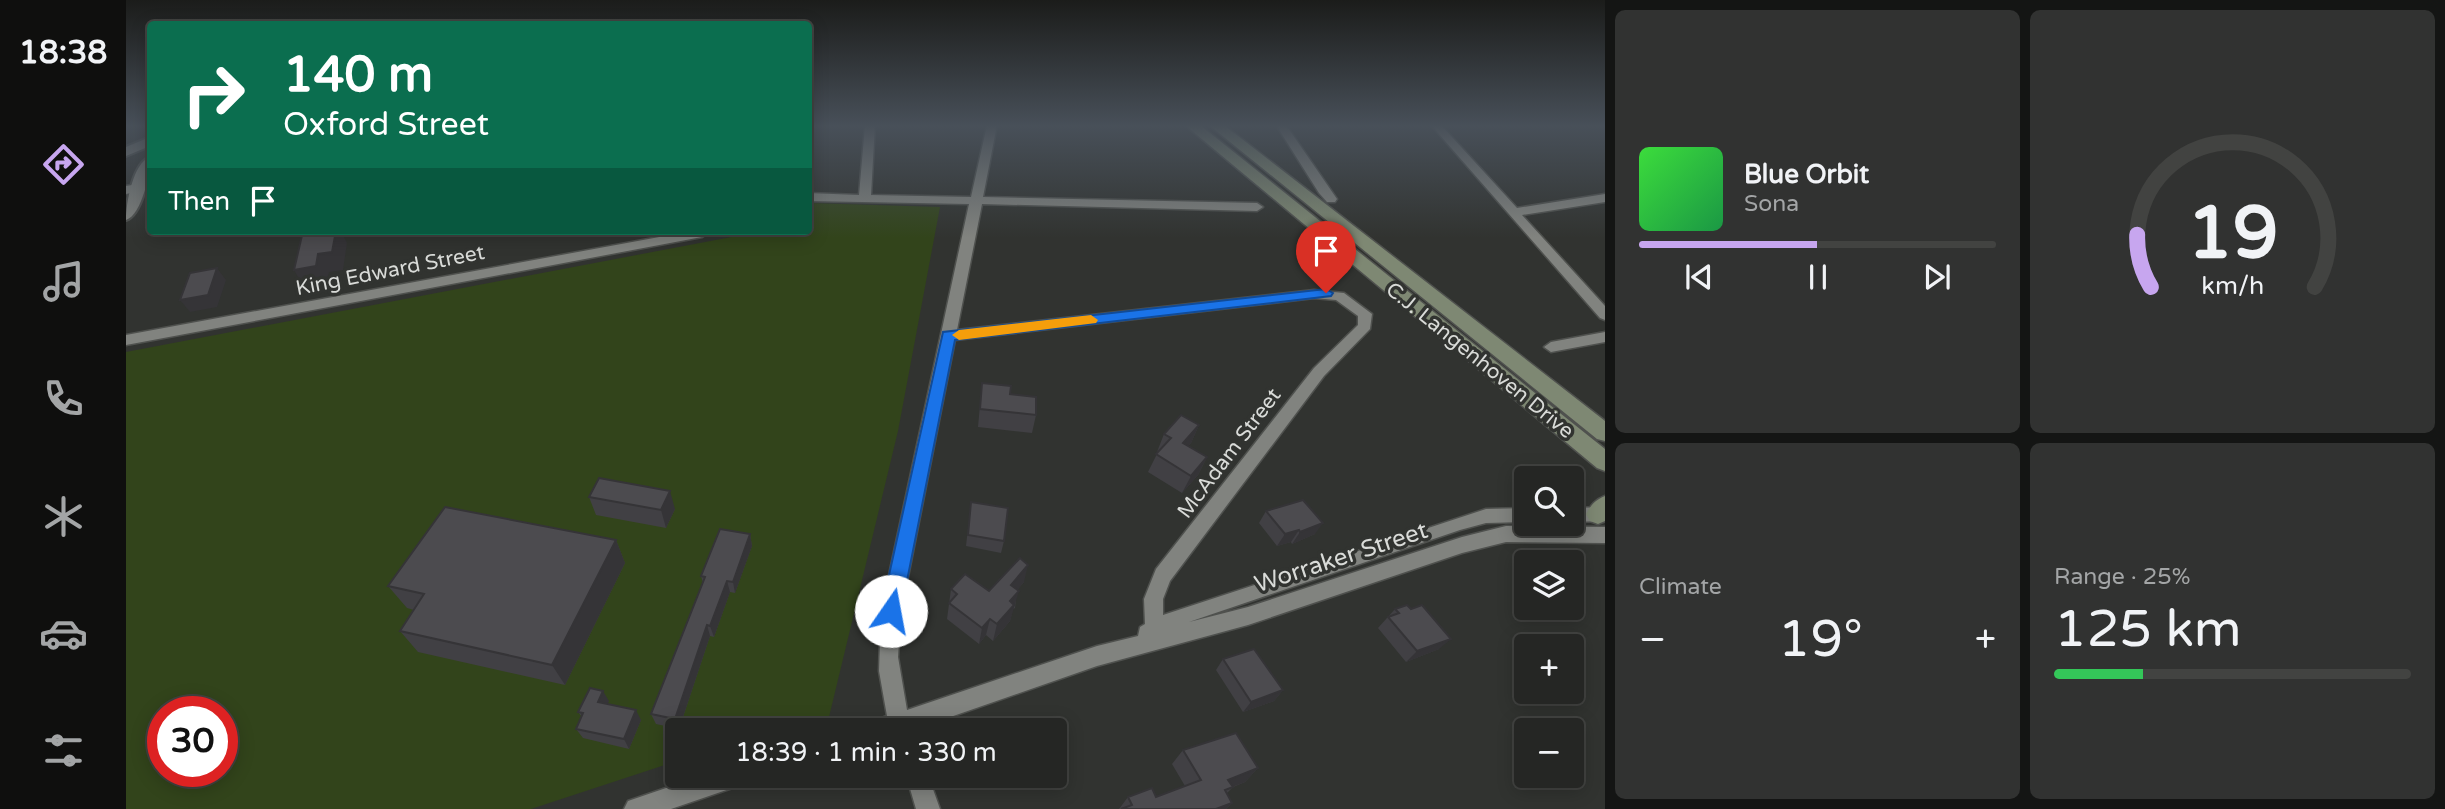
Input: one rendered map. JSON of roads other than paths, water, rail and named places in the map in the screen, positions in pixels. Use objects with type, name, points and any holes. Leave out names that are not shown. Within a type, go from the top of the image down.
[{"type":"main road","name":"C.J. Langenhoven Drive","points":[[1238,163],[1605,462]]},
{"type":"main road","name":"C.J. Langenhoven Drive","points":[[1264,163],[1605,433]]},
{"type":"street","points":[[865,198],[867,163]]},
{"type":"street","points":[[898,718],[888,682],[888,635],[985,163]]},
{"type":"street","points":[[1305,163],[1331,199]]},
{"type":"street","points":[[1470,163],[1605,316]]},
{"type":"street","points":[[126,215],[147,168]]},
{"type":"street","points":[[812,197],[1257,208]]},
{"type":"street","points":[[1515,212],[1605,198]]},
{"type":"street","name":"King Edward Street","points":[[126,340],[691,235]]},
{"type":"street","name":"McAdam Street","points":[[948,336],[1314,293],[1339,296],[1360,309],[1367,318],[1365,326],[1319,372],[1163,575],[1153,593],[1151,604],[1158,634]]},
{"type":"street","points":[[1551,347],[1605,337]]},
{"type":"street","name":"Worraker Street","points":[[1158,634],[1179,617],[1460,523],[1486,516],[1514,515]]},
{"type":"street","name":"Worraker Street","points":[[1584,516],[1603,517]]},
{"type":"street","name":"Worraker Street","points":[[923,718],[1158,634],[1248,616],[1484,539],[1603,517]]},
{"type":"street","points":[[636,809],[700,788]]},
{"type":"street","points":[[921,788],[928,809]]}]
